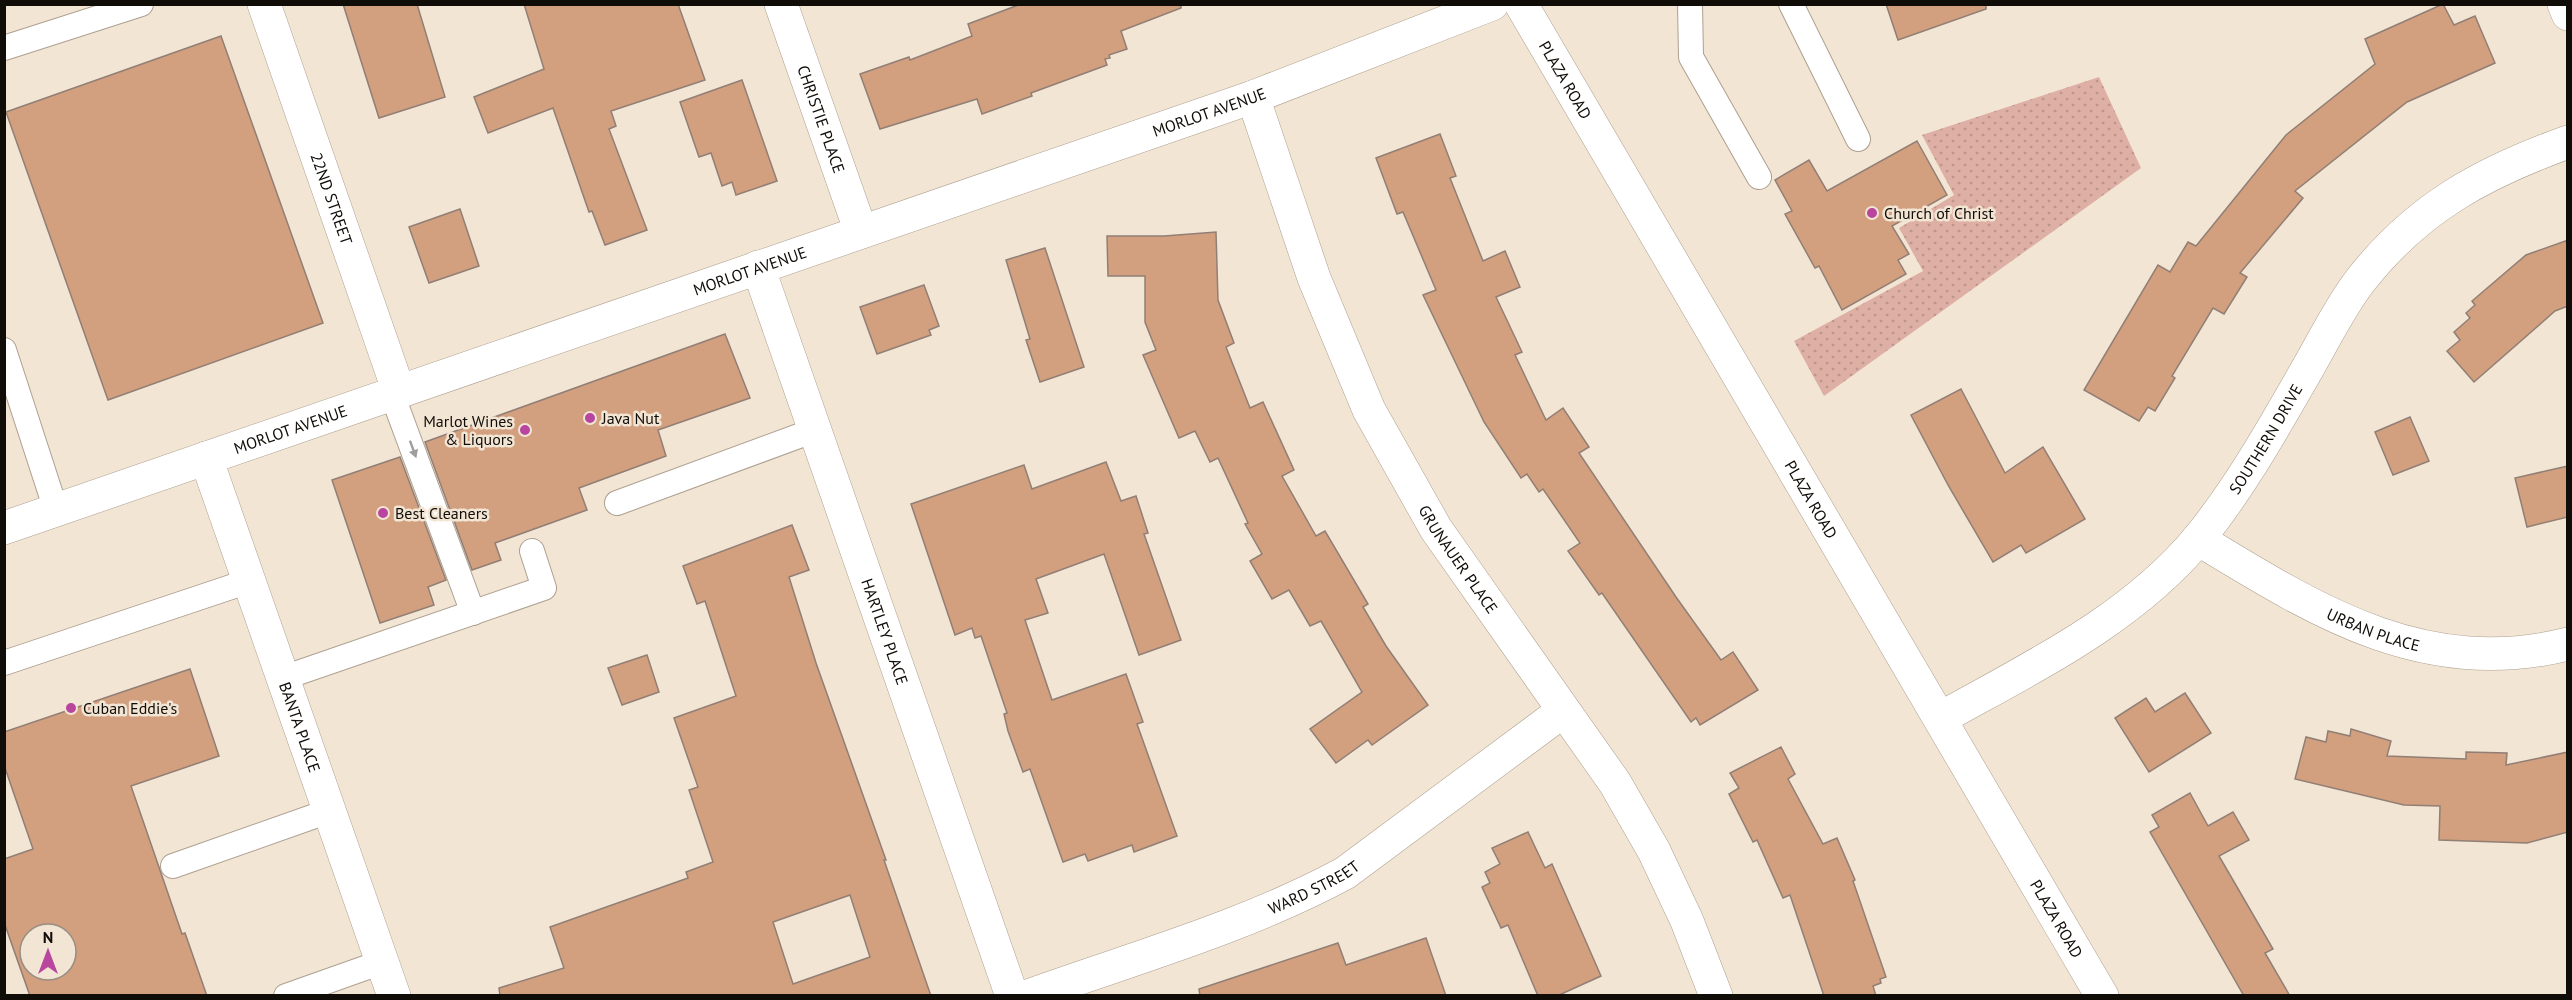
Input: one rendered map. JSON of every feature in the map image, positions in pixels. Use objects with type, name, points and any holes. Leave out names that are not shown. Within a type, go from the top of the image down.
[{"type":"street","name":"22ND STREET","points":[[264,4],[395,393]]},
{"type":"street","name":"CHRISTIE PLACE","points":[[781,4],[861,232]]},
{"type":"street","name":"MORLOT AVENUE","points":[[4,528],[1253,96],[1492,4]]},
{"type":"street","name":"PLAZA ROAD","points":[[1521,4],[2102,996]]},
{"type":"street","points":[[2564,4],[2568,15]]},
{"type":"street","name":"GRUNAUER PLACE","points":[[1253,96],[1314,278],[1369,410],[1436,529],[1615,783],[1654,851],[1687,921],[1716,996]]},
{"type":"street","name":"SOUTHERN DRIVE","points":[[1941,718],[2101,626],[2150,588],[2198,539],[2235,491],[2359,282],[2398,238],[2442,202],[2490,173],[2568,142]]},
{"type":"street","name":"HARTLEY PLACE","points":[[758,267],[1012,996]]},
{"type":"street","name":"BANTA PLACE","points":[[206,458],[394,996]]},
{"type":"street","name":"URBAN PLACE","points":[[2198,539],[2286,592],[2331,616],[2378,635],[2431,649],[2487,653],[2543,650],[2568,644]]},
{"type":"street","name":"WARD STREET","points":[[1028,996],[1265,911],[1345,873],[1563,711]]},
{"type":"lane","points":[[4,48],[141,4]]},
{"type":"lane","points":[[1690,4],[1691,57],[1759,177]]},
{"type":"lane","points":[[1791,4],[1858,139]]},
{"type":"lane","points":[[4,350],[56,510]]},
{"type":"lane","points":[[395,393],[473,613]]},
{"type":"lane","points":[[617,503],[815,430]]},
{"type":"lane","points":[[283,678],[544,588],[532,551]]},
{"type":"lane","points":[[4,663],[249,581]]},
{"type":"lane","points":[[173,867],[329,811]]},
{"type":"lane","points":[[286,996],[382,962]]},
{"type":"shaded area","points":[[2099,77],[2141,168],[1824,396],[1794,341],[1923,271],[1899,228],[1954,195],[1922,135]]},
{"type":"building","points":[[343,4],[417,4],[445,97],[379,118]]},
{"type":"building","points":[[524,4],[678,4],[705,80],[611,111],[616,126],[609,129],[647,230],[605,245],[592,211],[589,212],[553,108],[488,133],[474,97],[544,69]]},
{"type":"building","points":[[1021,4],[1181,4],[1181,8],[1121,31],[1127,49],[1109,55],[1110,58],[1105,59],[1107,65],[1031,93],[1032,96],[982,114],[977,99],[880,129],[860,74],[909,57],[910,60],[972,36],[968,24]]},
{"type":"building","points":[[1886,4],[1986,4],[1986,9],[1898,40]]},
{"type":"building","points":[[2443,4],[2454,25],[2475,16],[2495,63],[2407,102],[2295,191],[2303,198],[2240,273],[2247,277],[2224,314],[2213,308],[2172,376],[2175,378],[2155,411],[2148,407],[2139,421],[2084,390],[2158,265],[2170,272],[2188,242],[2196,246],[2286,135],[2375,64],[2365,39]]},
{"type":"building","points":[[221,36],[323,323],[108,400],[6,112]]},
{"type":"building","points":[[742,80],[777,181],[736,195],[732,182],[722,186],[711,153],[699,157],[680,102]]},
{"type":"building","points":[[1440,134],[1456,176],[1450,178],[1483,261],[1505,251],[1520,287],[1496,297],[1522,352],[1515,355],[1546,420],[1563,408],[1589,447],[1579,453],[1676,597],[1721,660],[1733,652],[1758,690],[1700,725],[1696,718],[1691,722],[1602,593],[1599,595],[1568,551],[1580,543],[1543,489],[1539,492],[1527,474],[1521,478],[1484,422],[1423,295],[1436,290],[1403,212],[1397,214],[1376,158]]},
{"type":"building","points":[[1917,141],[1947,195],[1892,226],[1909,254],[1898,260],[1906,274],[1842,310],[1819,266],[1815,268],[1785,214],[1792,211],[1775,180],[1809,160],[1827,191]]},
{"type":"building","points":[[460,209],[479,266],[429,283],[409,227]]},
{"type":"building","points":[[1216,232],[1218,300],[1234,343],[1226,347],[1250,408],[1263,402],[1294,470],[1282,476],[1316,536],[1325,531],[1368,604],[1363,607],[1386,646],[1428,705],[1372,745],[1368,740],[1336,763],[1310,729],[1362,692],[1321,621],[1310,626],[1289,590],[1272,599],[1250,561],[1262,554],[1245,524],[1248,523],[1218,458],[1210,462],[1195,431],[1179,438],[1143,355],[1156,350],[1145,322],[1145,276],[1108,276],[1107,236],[1164,236]]},
{"type":"building","points":[[2568,240],[2568,306],[2555,311],[2474,382],[2447,351],[2460,340],[2454,332],[2470,318],[2466,313],[2475,305],[2472,301],[2526,255]]},
{"type":"building","points":[[1045,248],[1084,367],[1040,382],[1026,340],[1030,339],[1006,260]]},
{"type":"building","points":[[924,285],[939,326],[929,330],[931,335],[877,354],[860,307]]},
{"type":"building","points":[[725,334],[750,398],[658,430],[666,456],[579,488],[587,510],[495,543],[501,560],[472,570],[425,442]]},
{"type":"building","points":[[1961,389],[2005,473],[2043,447],[2085,519],[2026,553],[2021,545],[1993,562],[1911,415]]},
{"type":"building","points":[[2410,417],[2429,461],[2393,475],[2375,432]]},
{"type":"building","points":[[400,457],[446,580],[428,587],[434,605],[380,623],[332,480]]},
{"type":"building","points":[[1106,462],[1121,501],[1136,496],[1148,533],[1144,534],[1181,640],[1139,655],[1104,554],[1036,579],[1048,613],[1025,620],[1052,700],[1126,674],[1143,722],[1137,724],[1177,836],[1134,852],[1132,845],[1088,861],[1085,854],[1063,862],[1030,769],[1023,772],[1008,731],[1004,714],[1007,713],[981,636],[975,638],[972,628],[955,635],[911,504],[1024,465],[1032,489]]},
{"type":"building","points":[[2568,466],[2568,517],[2527,527],[2515,478]]},
{"type":"building","points":[[792,525],[809,570],[789,577],[816,663],[886,860],[884,860],[931,996],[500,996],[499,988],[564,968],[550,927],[688,878],[686,872],[713,862],[689,790],[698,787],[674,718],[736,696],[705,601],[697,604],[683,566]],"holes":[[[850,895],[870,957],[793,984],[773,922]]]},
{"type":"building","points":[[647,655],[659,692],[622,705],[608,668]]},
{"type":"building","points":[[190,669],[219,756],[131,786],[182,934],[185,933],[207,996],[30,996],[25,982],[78,982],[78,922],[18,922],[18,962],[4,922],[4,859],[33,849],[4,765],[4,732]]},
{"type":"building","points":[[2185,693],[2211,733],[2149,772],[2115,718],[2146,698],[2155,712]]},
{"type":"building","points":[[2351,729],[2391,741],[2387,756],[2466,759],[2466,752],[2507,753],[2506,765],[2568,752],[2568,832],[2527,843],[2439,840],[2440,806],[2404,805],[2295,779],[2306,737],[2326,742],[2328,731],[2350,736]]},
{"type":"building","points":[[1781,747],[1795,774],[1788,779],[1823,844],[1837,838],[1855,880],[1853,881],[1886,977],[1880,979],[1881,983],[1873,986],[1876,996],[1824,996],[1790,895],[1783,898],[1757,840],[1753,842],[1729,794],[1739,788],[1730,773]]},
{"type":"building","points":[[2190,793],[2208,826],[2233,812],[2249,840],[2219,856],[2273,949],[2265,953],[2290,996],[2244,996],[2150,832],[2159,827],[2152,815]]},
{"type":"building","points":[[1528,832],[1545,868],[1552,864],[1601,976],[1557,996],[1538,996],[1508,925],[1501,928],[1482,887],[1490,883],[1485,872],[1500,864],[1492,848]]},
{"type":"building","points":[[1426,938],[1446,996],[1200,996],[1199,989],[1338,943],[1346,965]]},
{"type":"place","name":"Church of Christ","points":[[1872,213]]},
{"type":"place","name":"Java Nut","points":[[590,418]]},
{"type":"place","name":"Marlot Wines & Liquors","points":[[525,430]]},
{"type":"place","name":"Best Cleaners","points":[[383,513]]},
{"type":"place","name":"Cuban Eddie's","points":[[71,708]]}]
